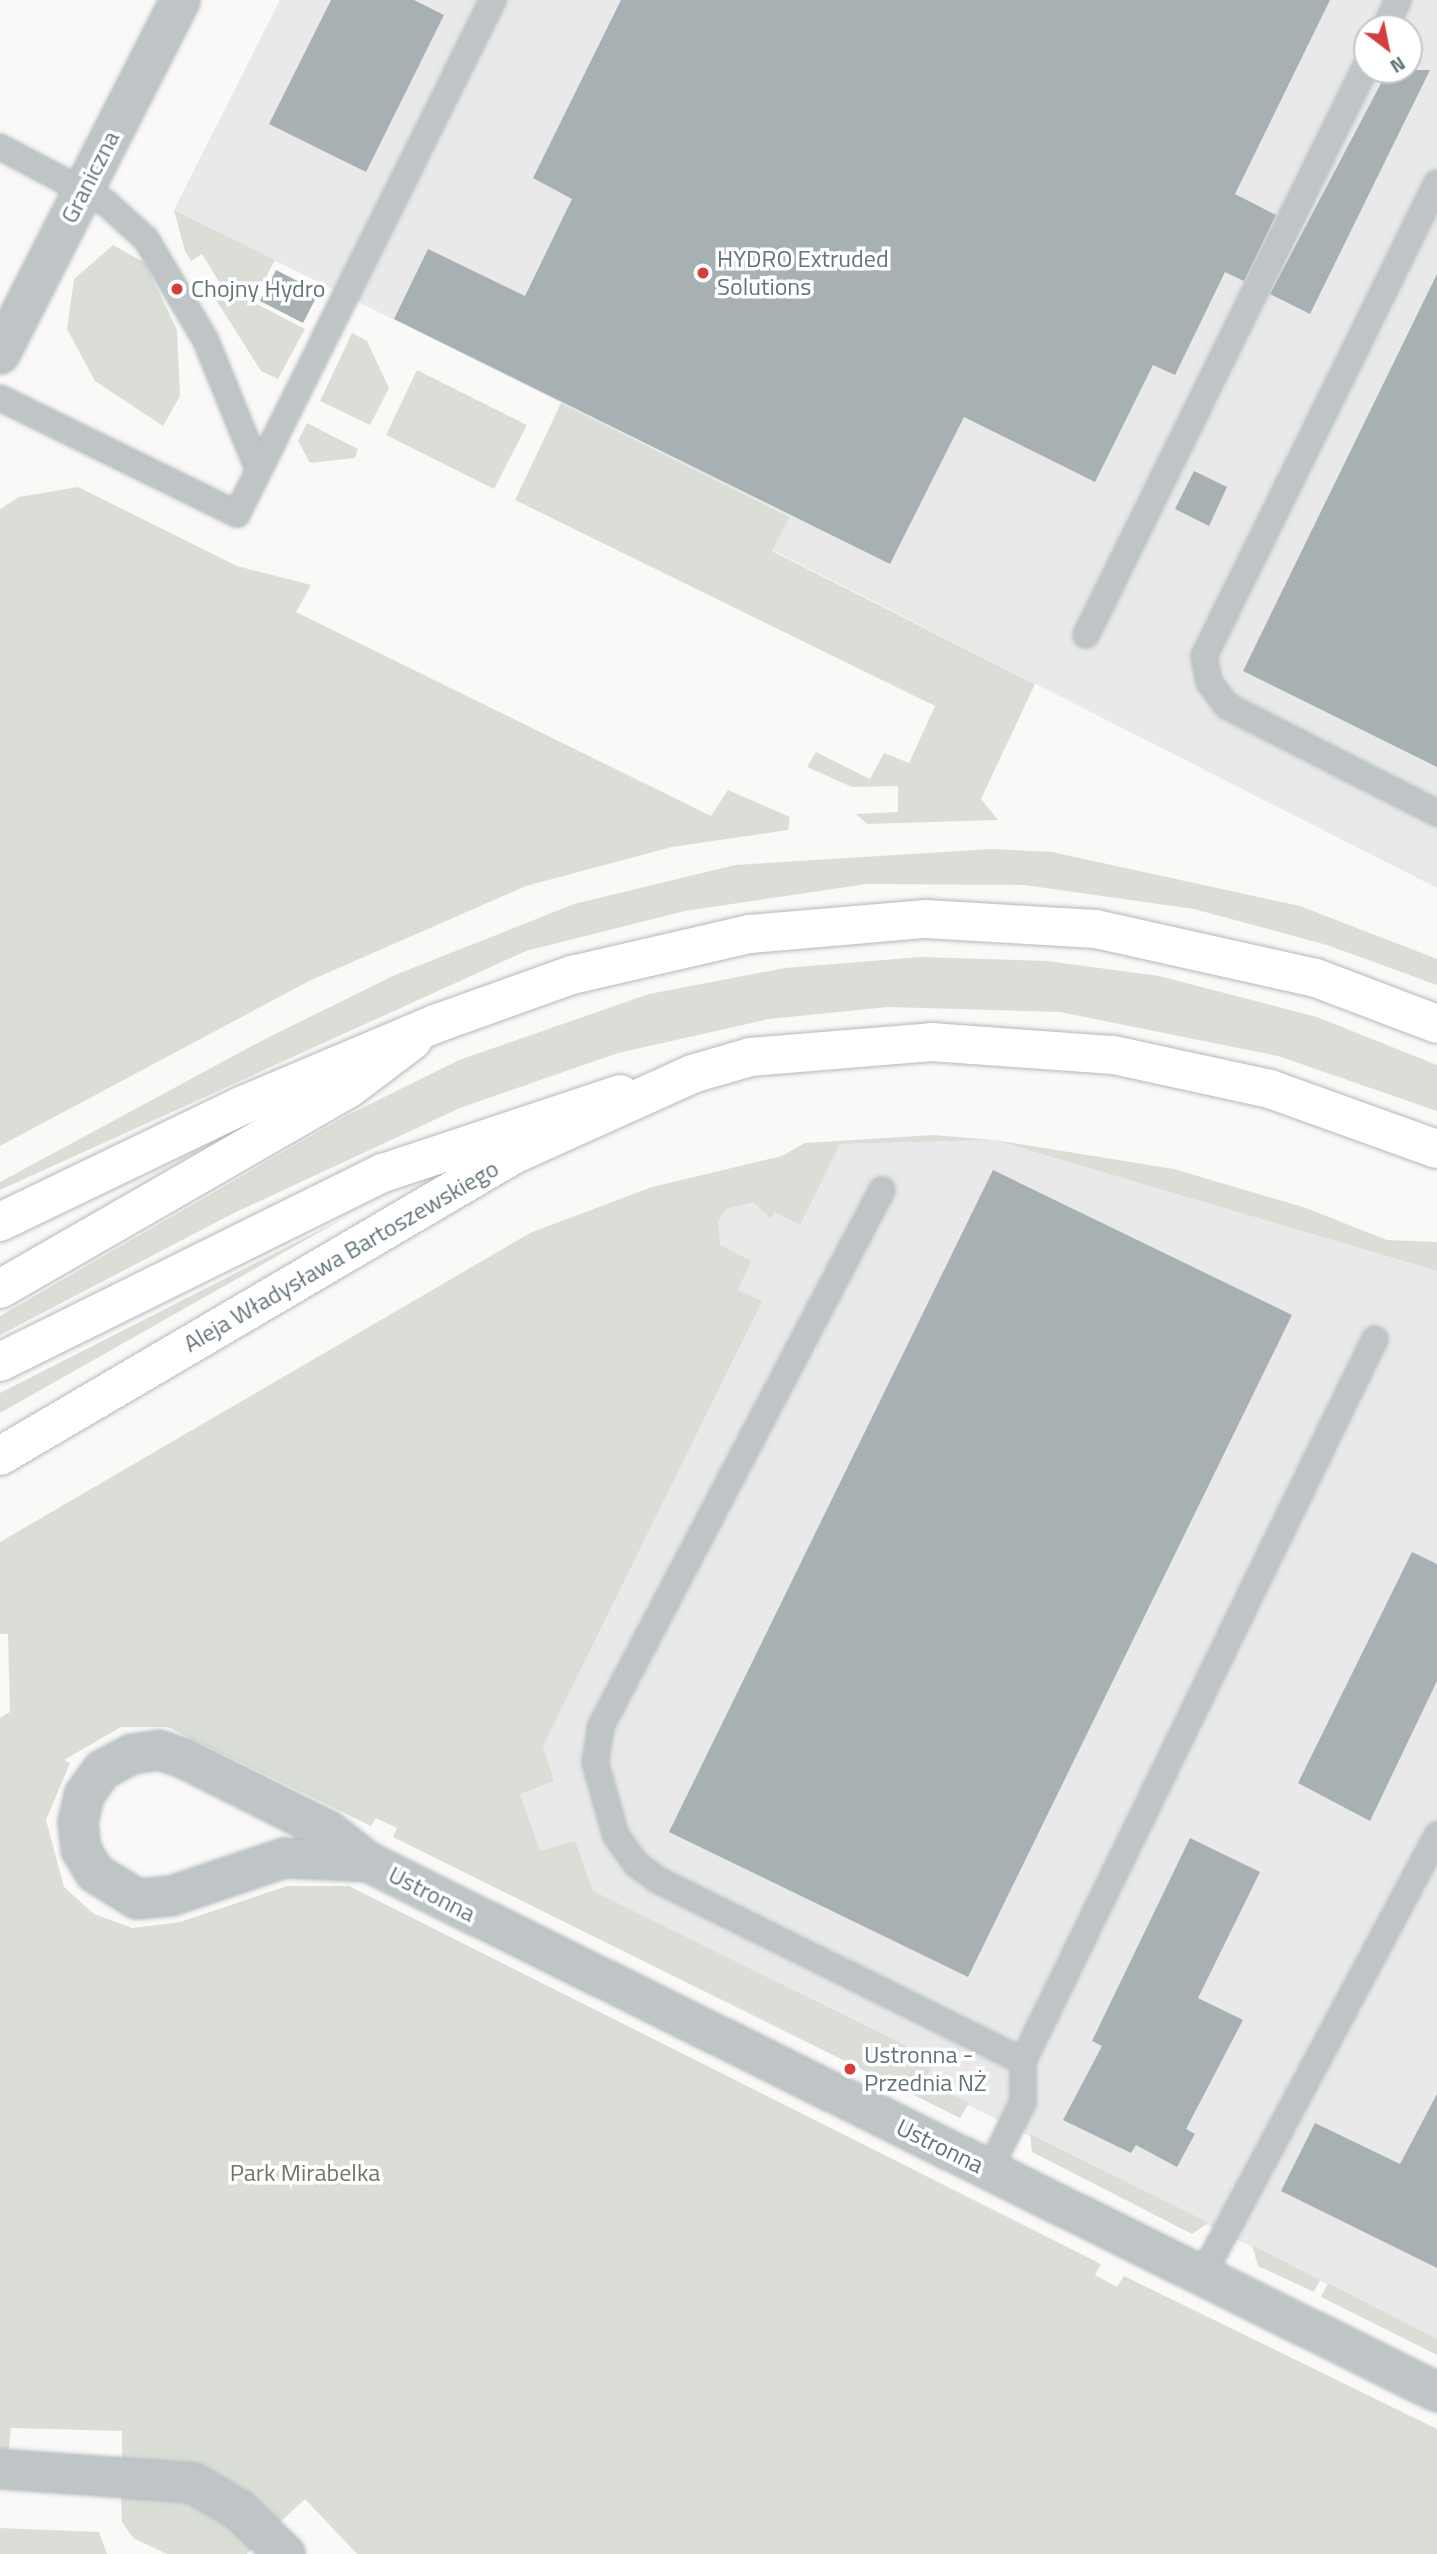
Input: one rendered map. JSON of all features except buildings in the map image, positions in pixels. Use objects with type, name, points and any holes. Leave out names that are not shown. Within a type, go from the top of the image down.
[{"type":"main road","points":[[0,1222],[243,1105],[435,1024],[665,950],[834,923],[926,919],[1096,929],[1165,940],[1316,978],[1437,1024]]},
{"type":"main road","points":[[0,1289],[348,1089],[435,1024]]},
{"type":"main road","name":"Aleja Władysława Bartoszewskiego","points":[[0,1362],[383,1173],[517,1124],[750,1057],[863,1043],[1114,1055],[1270,1089],[1437,1149]]},
{"type":"main road","name":"Aleja Władysława Bartoszewskiego","points":[[0,1456],[513,1155],[692,1074]]},
{"type":"street","name":"Graniczna","points":[[0,354],[180,0]]},
{"type":"street","name":"Ustronna","points":[[368,1861],[284,1858],[171,1896],[137,1899],[95,1873],[81,1850],[78,1822],[84,1795],[103,1770],[132,1754],[159,1750],[328,1831],[368,1861],[1437,2392]]},
{"type":"street","points":[[0,2469],[193,2483],[239,2510],[285,2554]]},
{"type":"lane","points":[[0,398],[237,514],[493,0]]},
{"type":"lane","points":[[1086,635],[1357,84]]},
{"type":"lane","points":[[0,147],[83,190],[128,221],[163,265],[205,341],[258,469]]},
{"type":"lane","points":[[1437,183],[1204,656],[1209,681],[1227,706],[1437,813]]},
{"type":"lane","points":[[883,1190],[601,1726],[595,1762],[616,1836],[636,1864],[658,1880],[1023,2061]]},
{"type":"lane","points":[[989,2170],[1023,2102],[1023,2061],[1375,1339]]},
{"type":"lane","points":[[1202,2276],[1437,1835]]},
{"type":"shaded area","points":[[280,0],[1437,0],[1437,888],[772,550],[790,517],[174,210]]},
{"type":"shaded area","points":[[994,1140],[1437,1271],[1437,2339],[472,1858],[676,1232],[839,1144]]},
{"type":"green space","points":[[174,210],[275,260],[253,302],[305,329],[278,379],[261,371],[211,292],[221,285],[202,254],[191,261],[185,251]]},
{"type":"green space","points":[[113,245],[145,263],[177,330],[180,396],[163,426],[95,381],[67,329],[74,279]]},
{"type":"green space","points":[[352,333],[367,341],[389,388],[370,425],[320,401]]},
{"type":"green space","points":[[417,370],[527,425],[494,489],[386,435]]},
{"type":"green space","points":[[561,403],[790,517],[772,551],[1035,684],[981,799],[998,820],[867,824],[856,814],[898,812],[898,786],[852,787],[807,767],[816,752],[870,779],[884,753],[909,763],[935,706],[515,500]]},
{"type":"green space","points":[[307,423],[358,449],[355,458],[310,463],[298,441]]},
{"type":"green space","points":[[78,487],[237,566],[311,585],[296,612],[711,816],[728,790],[790,817],[788,830],[672,847],[526,886],[309,981],[0,1146],[0,509],[19,497]]},
{"type":"green space","points":[[992,849],[1052,852],[1300,906],[1437,959],[1437,985],[1327,945],[1194,909],[1024,885],[867,884],[685,911],[526,951],[0,1190],[0,1182],[265,1039],[395,975],[574,904],[735,865]]},
{"type":"green space","points":[[920,957],[1047,961],[1159,976],[1317,1017],[1437,1065],[1437,1111],[1278,1056],[1060,1012],[888,1007],[769,1019],[618,1053],[460,1108],[234,1213],[0,1335],[0,1316],[344,1117],[459,1060],[649,994],[785,968]]},
{"type":"green space","name":"Park Mirabelka","points":[[933,1135],[994,1140],[840,1144],[800,1225],[774,1212],[771,1219],[753,1202],[726,1209],[718,1221],[720,1245],[751,1261],[738,1290],[762,1301],[543,1746],[554,1781],[520,1794],[540,1851],[575,1841],[593,1891],[935,2060],[924,2081],[969,2103],[960,2118],[393,1837],[397,1828],[376,1818],[371,1826],[168,1727],[121,1727],[64,1760],[70,1763],[46,1820],[64,1887],[94,1914],[132,1928],[180,1922],[287,1886],[349,1886],[1101,2264],[1095,2275],[1117,2287],[1124,2276],[1437,2429],[1437,2554],[357,2554],[305,2499],[279,2523],[122,2461],[122,2431],[11,2428],[8,2456],[0,2455],[0,1718],[10,1712],[8,1634],[0,1634],[0,1542],[530,1233],[652,1187],[782,1156],[805,1143]]},
{"type":"green space","points":[[994,1140],[1174,1169],[1306,1208],[1387,1240],[1437,1242],[1437,1271]]},
{"type":"green space","points":[[348,1216],[0,1413],[0,1393]]},
{"type":"green space","points":[[1030,2134],[1208,2223],[1192,2234],[1032,2152]]},
{"type":"green space","points":[[1252,2245],[1320,2280],[1314,2292],[1258,2266]]},
{"type":"green space","points":[[1328,2283],[1437,2339],[1437,2355],[1321,2297]]},
{"type":"green space","points":[[121,2491],[195,2500],[257,2544],[247,2554],[167,2554],[133,2538],[122,2522]]},
{"type":"green space","points":[[0,2528],[99,2532],[107,2554],[0,2554]]},
{"type":"place","name":"HYDRO Extruded Solutions","points":[[703,273]]},
{"type":"place","name":"Chojny Hydro","points":[[177,289]]},
{"type":"place","name":"Ustronna - Przednia NŻ","points":[[850,2069]]}]
